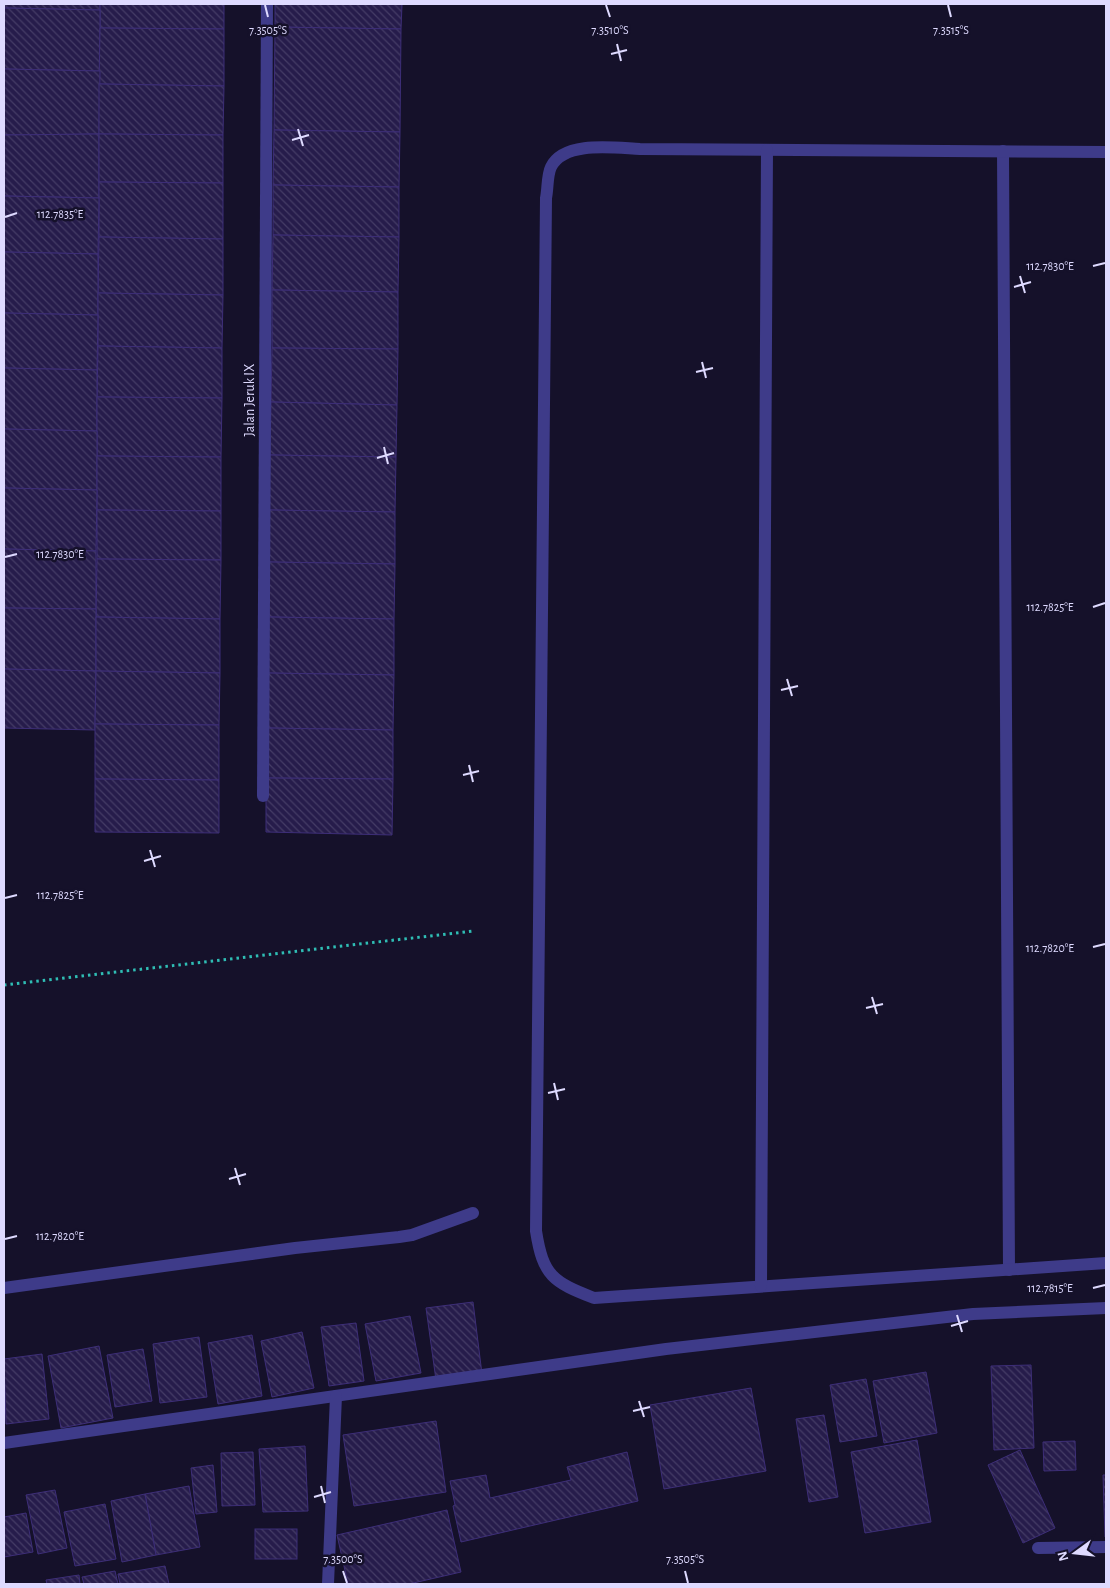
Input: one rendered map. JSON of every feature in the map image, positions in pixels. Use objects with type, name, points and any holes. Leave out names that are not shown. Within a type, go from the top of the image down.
[{"type":"street","name":"Jalan Jeruk IX","points":[[263,796],[267,4]]},
{"type":"street","points":[[1106,152],[595,147],[574,150],[560,156],[551,167],[546,198],[536,1231],[540,1256],[549,1273],[565,1287],[594,1298],[1106,1263]]},
{"type":"street","points":[[761,1286],[767,150]]},
{"type":"street","points":[[1003,152],[1009,1270]]},
{"type":"street","points":[[4,1288],[295,1248],[412,1235],[473,1213]]},
{"type":"street","points":[[4,1443],[666,1349],[973,1314],[1106,1308]]},
{"type":"street","points":[[328,1584],[336,1396]]},
{"type":"street","points":[[1038,1548],[1106,1547]]},
{"type":"path","points":[[4,985],[473,931]]},
{"type":"building","points":[[4,4],[100,4],[100,10],[4,8]]},
{"type":"building","points":[[100,4],[224,4],[224,29],[100,28]]},
{"type":"building","points":[[275,4],[402,4],[401,29],[275,27]]},
{"type":"building","points":[[4,8],[100,10],[100,71],[4,69]]},
{"type":"building","points":[[275,27],[401,29],[400,132],[274,130]]},
{"type":"building","points":[[100,28],[224,29],[224,86],[99,84]]},
{"type":"building","points":[[4,69],[100,71],[99,134],[4,135]]},
{"type":"building","points":[[99,84],[224,86],[223,135],[99,134]]},
{"type":"building","points":[[274,130],[400,132],[399,187],[273,185]]},
{"type":"building","points":[[99,134],[99,198],[4,196],[4,135]]},
{"type":"building","points":[[99,134],[223,135],[223,183],[99,182]]},
{"type":"building","points":[[99,182],[223,183],[223,239],[99,237]]},
{"type":"building","points":[[273,185],[399,187],[399,237],[273,235]]},
{"type":"building","points":[[4,196],[99,198],[98,254],[4,252]]},
{"type":"building","points":[[273,235],[399,237],[398,292],[272,290]]},
{"type":"building","points":[[99,237],[223,239],[223,295],[98,293]]},
{"type":"building","points":[[4,252],[98,254],[98,315],[4,313]]},
{"type":"building","points":[[272,290],[398,292],[398,349],[272,348]]},
{"type":"building","points":[[98,293],[223,295],[222,348],[98,346]]},
{"type":"building","points":[[4,313],[98,315],[97,370],[4,368]]},
{"type":"building","points":[[98,346],[222,348],[222,398],[97,397]]},
{"type":"building","points":[[272,348],[398,349],[397,405],[271,402]]},
{"type":"building","points":[[4,368],[97,370],[97,431],[4,429]]},
{"type":"building","points":[[97,397],[222,398],[221,457],[97,456]]},
{"type":"building","points":[[271,402],[397,405],[396,457],[270,455]]},
{"type":"building","points":[[4,429],[97,431],[97,490],[4,488]]},
{"type":"building","points":[[270,455],[396,457],[395,512],[269,510]]},
{"type":"building","points":[[97,456],[221,457],[221,511],[97,510]]},
{"type":"building","points":[[4,488],[97,490],[96,551],[4,549]]},
{"type":"building","points":[[97,510],[221,511],[221,560],[97,559]]},
{"type":"building","points":[[269,510],[395,512],[395,564],[269,562]]},
{"type":"building","points":[[4,549],[96,551],[96,609],[4,608]]},
{"type":"building","points":[[97,559],[221,560],[220,619],[96,617]]},
{"type":"building","points":[[269,562],[395,564],[394,619],[268,617]]},
{"type":"building","points":[[4,608],[96,609],[96,671],[4,669]]},
{"type":"building","points":[[96,617],[220,619],[220,673],[96,671]]},
{"type":"building","points":[[268,617],[394,619],[394,675],[267,673]]},
{"type":"building","points":[[4,669],[96,671],[95,730],[4,728]]},
{"type":"building","points":[[96,671],[220,673],[219,725],[95,724]]},
{"type":"building","points":[[267,673],[394,675],[393,730],[267,728]]},
{"type":"building","points":[[95,724],[219,725],[219,780],[95,779]]},
{"type":"building","points":[[267,728],[393,730],[393,779],[266,778]]},
{"type":"building","points":[[266,778],[393,779],[392,835],[266,832]]},
{"type":"building","points":[[95,779],[219,780],[219,833],[95,832]]},
{"type":"building","points":[[473,1302],[482,1374],[436,1380],[426,1308]]},
{"type":"building","points":[[410,1316],[421,1373],[376,1381],[365,1324]]},
{"type":"building","points":[[356,1323],[364,1381],[329,1386],[321,1327]]},
{"type":"building","points":[[302,1332],[314,1388],[272,1397],[261,1341]]},
{"type":"building","points":[[252,1335],[262,1396],[218,1404],[208,1343]]},
{"type":"building","points":[[199,1337],[207,1397],[160,1403],[153,1344]]},
{"type":"building","points":[[99,1346],[113,1418],[61,1428],[48,1356]]},
{"type":"building","points":[[143,1349],[152,1401],[115,1407],[107,1355]]},
{"type":"building","points":[[42,1354],[49,1419],[6,1424],[4,1359]]},
{"type":"building","points":[[1031,1365],[1034,1448],[994,1450],[991,1366]]},
{"type":"building","points":[[926,1372],[937,1433],[884,1443],[873,1381]]},
{"type":"building","points":[[866,1379],[877,1436],[840,1442],[830,1385]]},
{"type":"building","points":[[751,1388],[766,1471],[664,1489],[650,1405]]},
{"type":"building","points":[[824,1415],[838,1497],[809,1502],[796,1419]]},
{"type":"building","points":[[436,1421],[446,1492],[354,1506],[343,1435]]},
{"type":"building","points":[[917,1440],[931,1522],[865,1533],[851,1452]]},
{"type":"building","points":[[1075,1441],[1076,1470],[1044,1471],[1043,1442]]},
{"type":"building","points":[[305,1446],[308,1511],[263,1512],[259,1449]]},
{"type":"building","points":[[1020,1450],[1055,1528],[1023,1543],[988,1465]]},
{"type":"building","points":[[253,1452],[255,1505],[222,1506],[221,1453]]},
{"type":"building","points":[[627,1452],[638,1501],[461,1542],[450,1481],[486,1475],[490,1498],[571,1480],[567,1467]]},
{"type":"building","points":[[213,1465],[217,1512],[196,1514],[191,1468]]},
{"type":"building","points":[[1103,1475],[1106,1475],[1106,1537],[1105,1537]]},
{"type":"building","points":[[189,1486],[200,1547],[156,1555],[145,1494]]},
{"type":"building","points":[[55,1490],[67,1548],[38,1554],[26,1495]]},
{"type":"building","points":[[145,1494],[156,1555],[122,1562],[111,1501]]},
{"type":"building","points":[[105,1504],[116,1559],[75,1566],[64,1512]]},
{"type":"building","points":[[447,1510],[461,1572],[409,1584],[348,1584],[337,1535]]},
{"type":"building","points":[[26,1513],[33,1552],[4,1557],[4,1517]]},
{"type":"building","points":[[255,1529],[297,1529],[297,1559],[255,1559]]},
{"type":"building","points":[[165,1566],[169,1584],[120,1584],[118,1574]]},
{"type":"building","points":[[115,1571],[118,1584],[84,1584],[82,1577]]},
{"type":"building","points":[[79,1575],[80,1584],[47,1584],[46,1580]]}]
